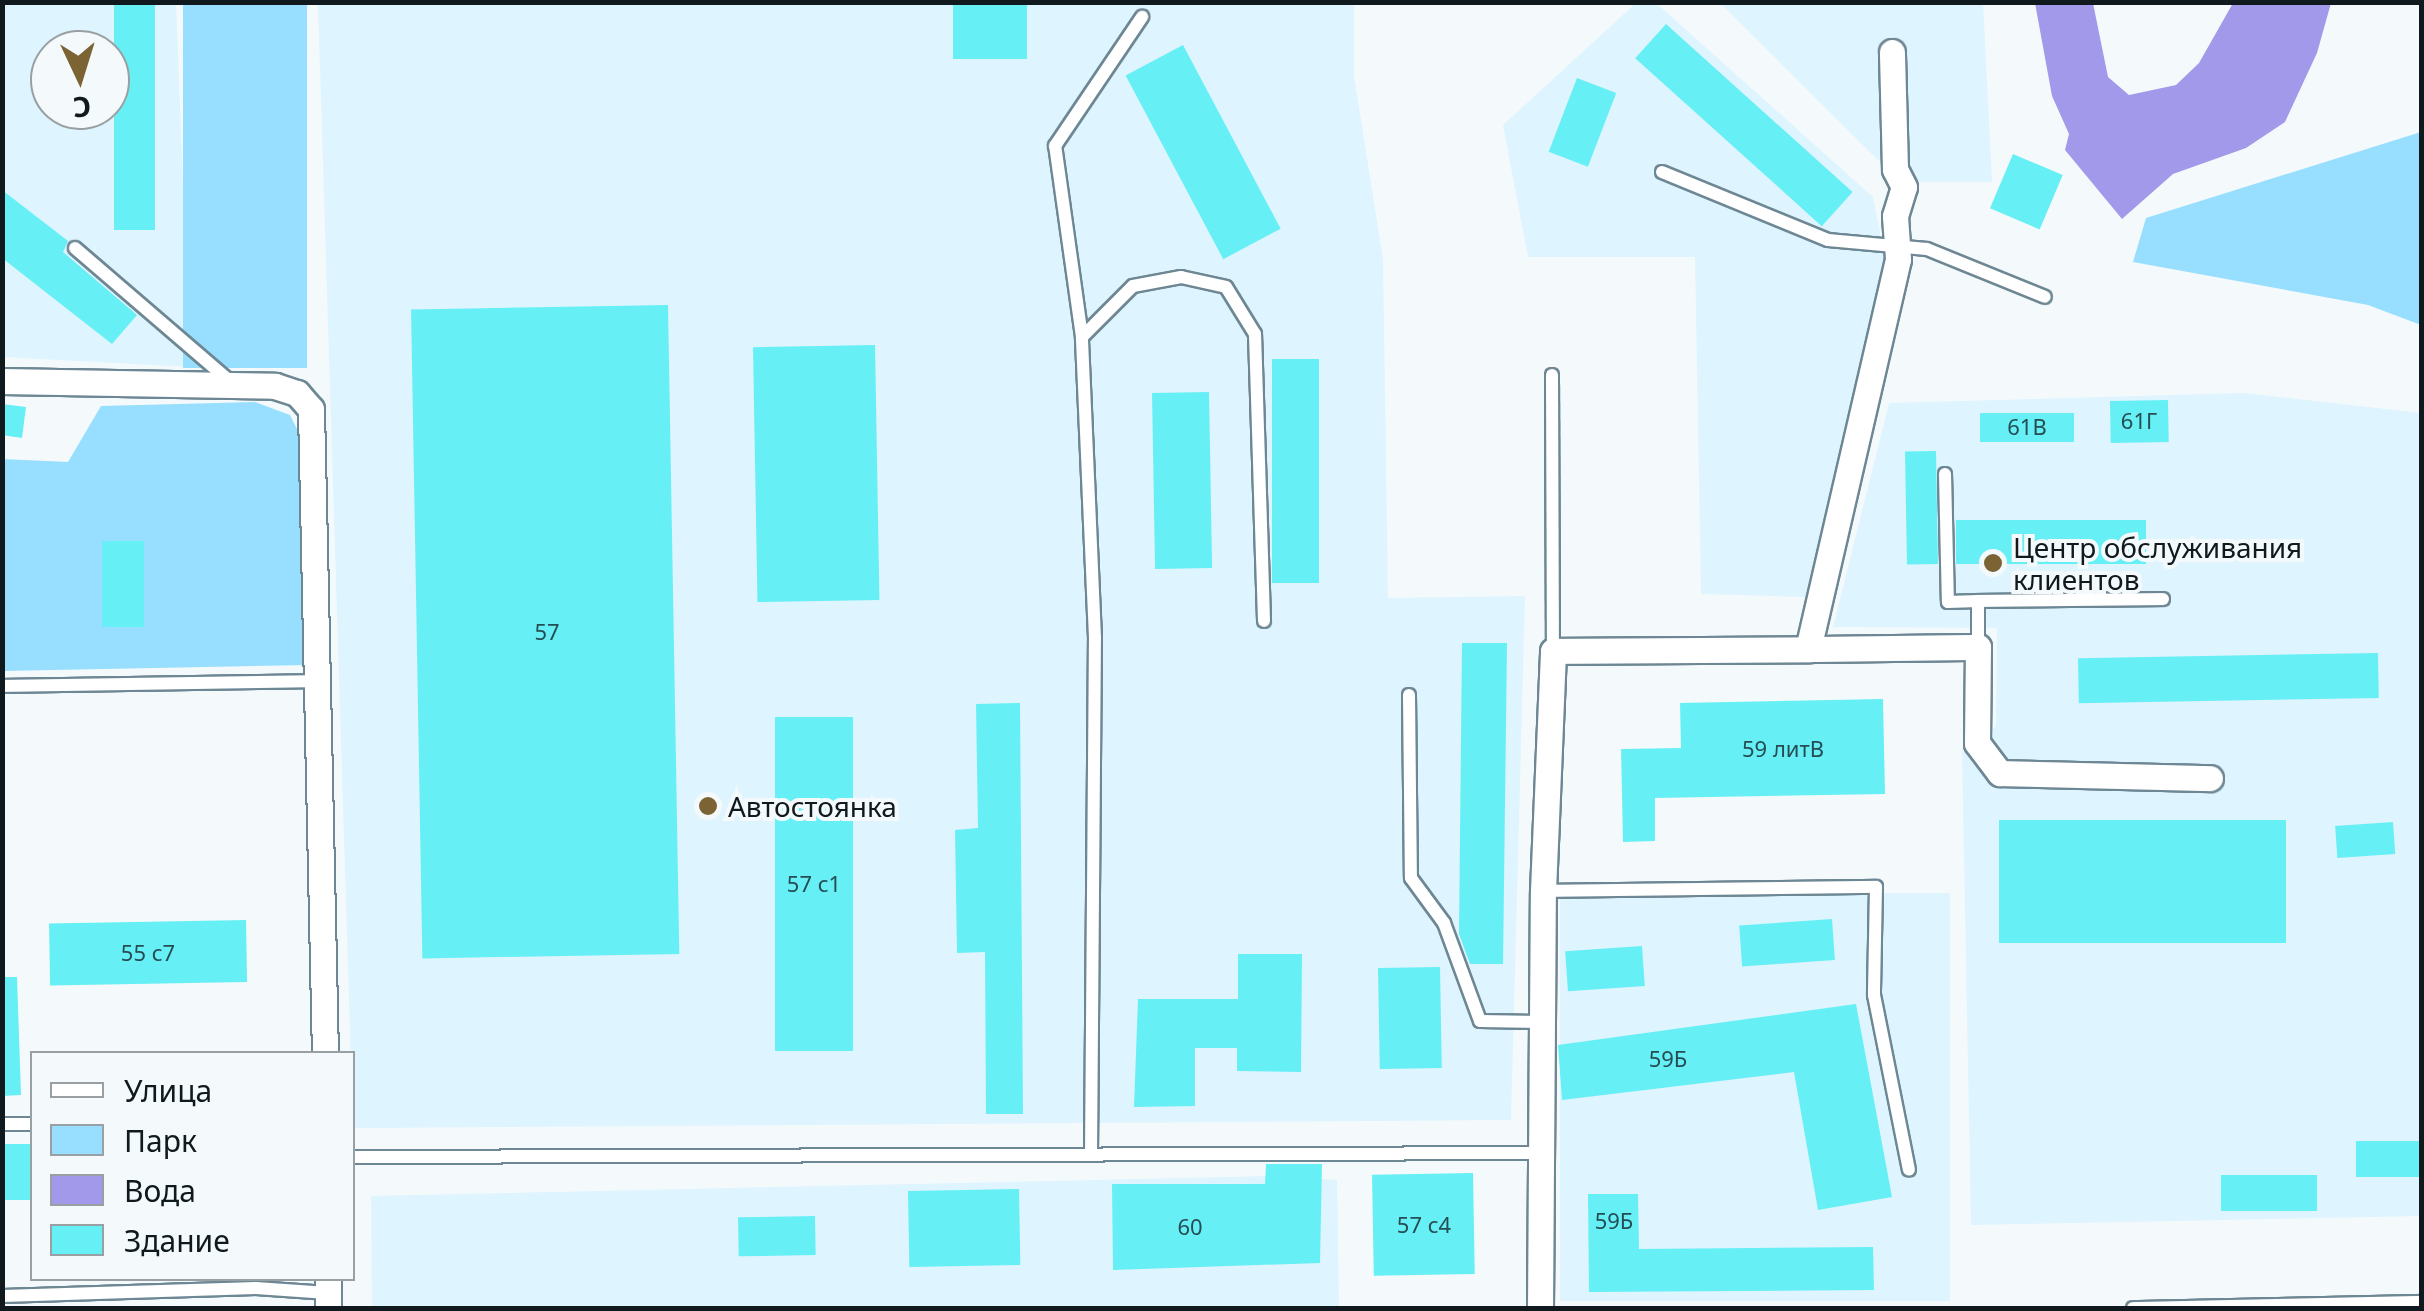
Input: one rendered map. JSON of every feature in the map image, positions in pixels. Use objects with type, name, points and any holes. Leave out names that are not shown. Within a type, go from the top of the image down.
[{"type":"street","points":[[1808,648],[1896,244],[1895,216],[1904,187],[1895,169],[1892,52]]},
{"type":"street","points":[[2,381],[276,386],[297,394],[311,410],[325,1051]]},
{"type":"street","points":[[1540,1308],[1542,891],[1553,651],[1978,647],[1978,743],[2000,772],[2210,778]]},
{"type":"lane","points":[[1091,1154],[1096,638],[1082,338],[1055,146],[1142,17]]},
{"type":"lane","points":[[1662,172],[1828,240],[1928,249],[2045,297]]},
{"type":"lane","points":[[75,248],[234,384]]},
{"type":"lane","points":[[1082,338],[1133,286],[1181,277],[1226,287],[1255,334],[1264,621]]},
{"type":"lane","points":[[1552,375],[1553,651]]},
{"type":"lane","points":[[1945,474],[1948,602],[2163,599]]},
{"type":"lane","points":[[1978,601],[1978,647]]},
{"type":"lane","points":[[2,686],[318,681]]},
{"type":"lane","points":[[1409,695],[1411,878],[1444,922],[1480,1022],[1540,1022]]},
{"type":"lane","points":[[1542,891],[1876,887],[1874,995],[1909,1170]]},
{"type":"lane","points":[[2,1124],[30,1124]]},
{"type":"lane","points":[[355,1157],[1539,1153]]},
{"type":"lane","points":[[2,1296],[182,1295],[256,1288],[328,1293]]},
{"type":"lane","points":[[2133,1308],[2422,1302]]},
{"type":"shaded area","points":[[2,3],[176,3],[190,367],[3,357]]},
{"type":"shaded area","points":[[318,3],[1354,3],[1354,76],[1383,259],[1388,598],[1525,596],[1511,1120],[355,1128],[355,1051],[351,1051]]},
{"type":"shaded area","points":[[1636,3],[1656,3],[1873,197],[1885,259],[1806,597],[1701,594],[1695,257],[1528,257],[1503,125]]},
{"type":"shaded area","points":[[1720,3],[1983,3],[1992,182],[1914,182],[1877,159]]},
{"type":"shaded area","points":[[2244,393],[2421,413],[2421,1216],[1971,1225],[1962,752],[1996,726],[1997,628],[1833,627],[1889,403]]},
{"type":"shaded area","points":[[1560,893],[1950,893],[1950,1301],[1560,1301]]},
{"type":"shaded area","points":[[1275,1176],[1337,1180],[1339,1308],[372,1308],[371,1196]]},
{"type":"green space","points":[[183,3],[307,3],[307,368],[183,368]]},
{"type":"green space","points":[[2421,132],[2421,325],[2368,305],[2133,262],[2146,218]]},
{"type":"green space","points":[[255,402],[290,415],[301,437],[307,665],[3,671],[2,459],[68,462],[101,406]]},
{"type":"water","points":[[2035,3],[2093,3],[2108,77],[2129,95],[2176,85],[2199,63],[2233,3],[2331,3],[2317,53],[2285,122],[2246,148],[2173,174],[2122,219],[2065,150],[2069,134],[2052,96]]},
{"type":"building","points":[[114,2],[155,2],[155,230],[114,230],[114,130],[130,130],[130,30],[114,30]]},
{"type":"building","points":[[953,2],[1027,2],[1027,59],[953,59]]},
{"type":"building","points":[[1666,24],[1853,192],[1822,226],[1635,58]]},
{"type":"building","points":[[1183,45],[1281,229],[1223,259],[1126,76]]},
{"type":"building","points":[[1577,78],[1616,93],[1588,167],[1549,152]]},
{"type":"building","points":[[2013,154],[2063,175],[2040,229],[1990,208]]},
{"type":"building","points":[[2,190],[68,241],[63,252],[137,315],[112,344],[2,258]]},
{"type":"building","points":[[668,305],[679,954],[422,958],[411,309]]},
{"type":"building","points":[[875,345],[879,600],[757,602],[753,347]]},
{"type":"building","points":[[1272,359],[1319,359],[1319,583],[1272,583]]},
{"type":"building","points":[[1209,392],[1212,568],[1155,569],[1152,393]]},
{"type":"building","points":[[2168,400],[2169,442],[2111,443],[2110,401]]},
{"type":"building","points":[[2,404],[26,407],[22,438],[2,435]]},
{"type":"building","points":[[1980,413],[2074,413],[2074,442],[1980,442]]},
{"type":"building","points":[[1936,451],[1938,564],[1907,565],[1905,452]]},
{"type":"building","points":[[1956,520],[2146,520],[2146,564],[1956,564]]},
{"type":"building","points":[[102,541],[144,541],[144,627],[102,627]]},
{"type":"building","points":[[1462,643],[1507,643],[1503,964],[1470,964],[1459,934]]},
{"type":"building","points":[[2378,653],[2379,698],[2079,703],[2078,658]]},
{"type":"building","points":[[1883,699],[1885,794],[1655,798],[1655,841],[1623,842],[1621,749],[1681,748],[1680,703]]},
{"type":"building","points":[[1020,703],[1023,1114],[986,1114],[985,952],[957,953],[955,830],[978,828],[976,704]]},
{"type":"building","points":[[775,717],[853,717],[853,1051],[775,1051]]},
{"type":"building","points":[[1999,820],[2286,820],[2286,943],[1999,943]]},
{"type":"building","points":[[2393,822],[2395,854],[2337,858],[2335,826]]},
{"type":"building","points":[[1832,919],[1835,960],[1742,966],[1739,925]]},
{"type":"building","points":[[246,920],[247,982],[50,985],[49,923]]},
{"type":"building","points":[[1642,946],[1645,986],[1568,991],[1565,951]]},
{"type":"building","points":[[1238,954],[1302,954],[1301,1072],[1237,1071],[1237,1048],[1195,1048],[1195,1106],[1134,1107],[1138,999],[1238,999]]},
{"type":"building","points":[[1440,967],[1442,1068],[1380,1069],[1378,968]]},
{"type":"building","points":[[2,977],[17,977],[21,1095],[2,1096]]},
{"type":"building","points":[[1856,1004],[1892,1197],[1818,1210],[1794,1072],[1562,1100],[1558,1045]]},
{"type":"building","points":[[2356,1141],[2422,1141],[2422,1177],[2356,1177]]},
{"type":"building","points":[[2,1144],[30,1144],[30,1200],[2,1200]]},
{"type":"building","points":[[1266,1164],[1322,1164],[1320,1263],[1113,1270],[1112,1184],[1265,1184]]},
{"type":"building","points":[[1473,1173],[1475,1274],[1374,1276],[1372,1175]]},
{"type":"building","points":[[2221,1175],[2317,1175],[2317,1211],[2221,1211]]},
{"type":"building","points":[[1019,1189],[1020,1265],[909,1267],[908,1191]]},
{"type":"building","points":[[1588,1194],[1638,1194],[1639,1249],[1873,1247],[1874,1290],[1589,1292]]},
{"type":"building","points":[[815,1216],[816,1255],[739,1256],[738,1217]]},
{"type":"place","name":"Центр обслуживания клиентов","points":[[1993,563]]},
{"type":"place","name":"Автостоянка","points":[[708,806]]}]
